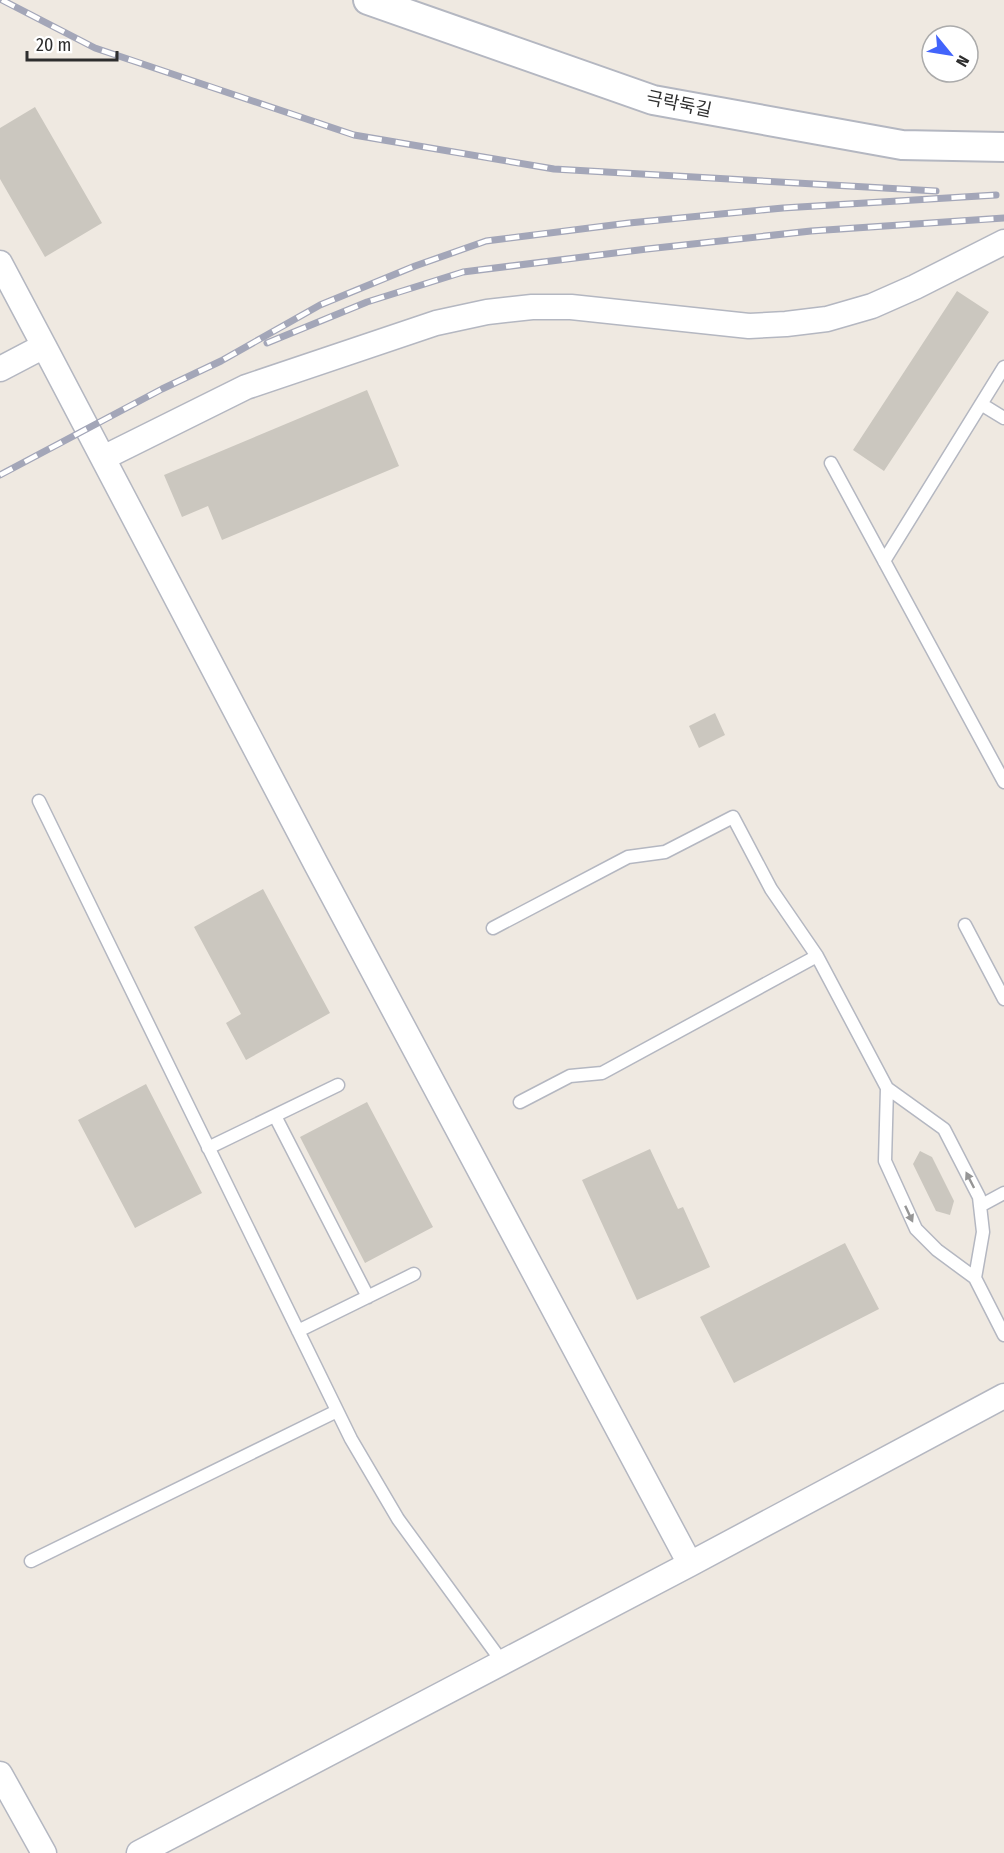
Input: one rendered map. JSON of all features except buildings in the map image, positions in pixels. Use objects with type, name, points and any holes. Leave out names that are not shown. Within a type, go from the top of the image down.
[{"type":"street","name":"극락둑길","points":[[368,0],[652,100],[902,145],[1004,147]]},
{"type":"street","points":[[103,458],[246,387],[436,323],[487,312],[532,307],[571,307],[749,326],[827,319],[872,306],[1004,242]]},
{"type":"street","points":[[0,263],[322,874],[690,1564]]},
{"type":"street","points":[[0,369],[44,346]]},
{"type":"street","points":[[139,1853],[503,1663],[1004,1396]]},
{"type":"street","points":[[0,1774],[44,1853]]},
{"type":"lane","points":[[884,561],[1004,367]]},
{"type":"lane","points":[[981,404],[1004,418]]},
{"type":"lane","points":[[831,463],[1004,782]]},
{"type":"lane","points":[[39,801],[351,1439],[398,1519],[503,1663]]},
{"type":"lane","points":[[493,928],[628,857],[664,852],[733,817],[771,889],[817,956],[887,1088],[944,1129],[979,1197],[983,1232],[975,1278]]},
{"type":"lane","points":[[965,925],[1004,999]]},
{"type":"lane","points":[[520,1102],[570,1076],[602,1073],[817,956]]},
{"type":"lane","points":[[208,1148],[338,1085]]},
{"type":"lane","points":[[887,1088],[885,1161],[916,1229],[937,1250],[975,1278],[1004,1335]]},
{"type":"lane","points":[[275,1116],[368,1297]]},
{"type":"lane","points":[[980,1206],[1004,1193]]},
{"type":"lane","points":[[298,1332],[414,1274]]},
{"type":"lane","points":[[31,1561],[337,1411]]},
{"type":"railway","points":[[2,0],[95,48],[354,135],[554,169],[936,191]]},
{"type":"railway","points":[[0,475],[162,389],[221,361],[320,305],[415,266],[486,241],[629,223],[783,208],[996,195]]},
{"type":"railway","points":[[267,343],[367,302],[463,272],[811,231],[1004,218]]}]
